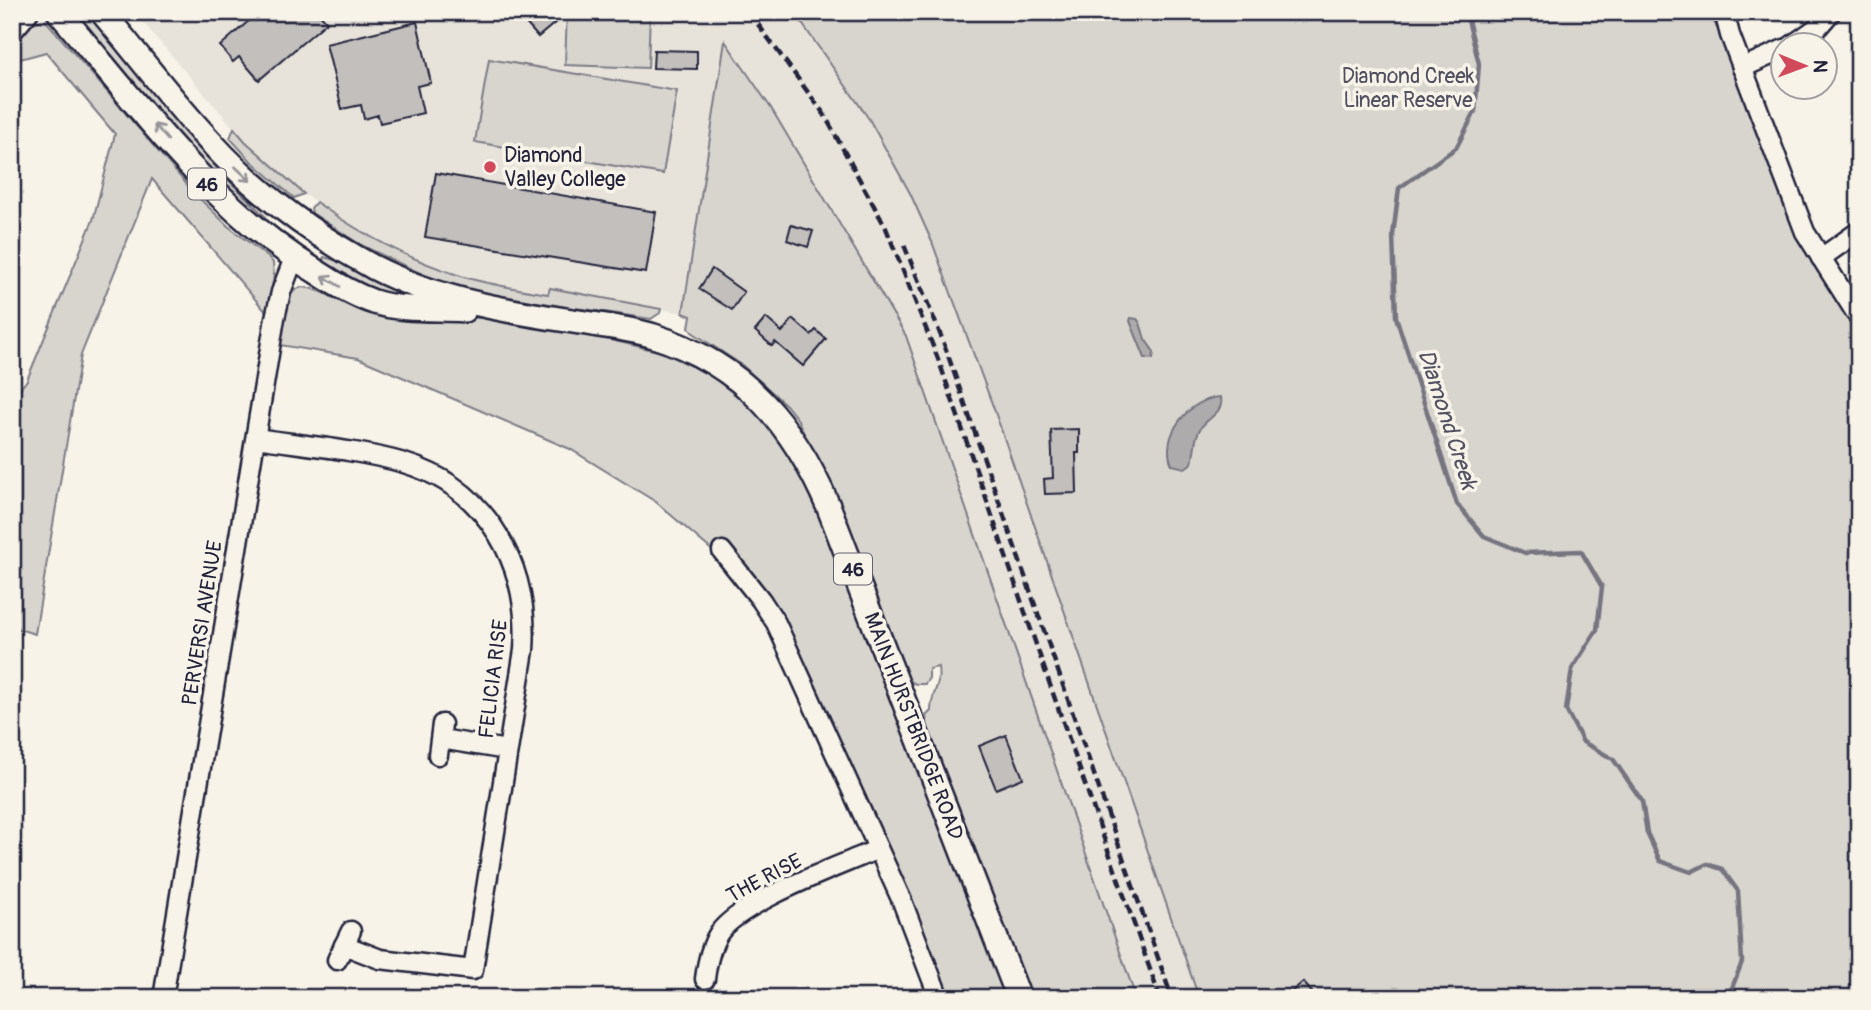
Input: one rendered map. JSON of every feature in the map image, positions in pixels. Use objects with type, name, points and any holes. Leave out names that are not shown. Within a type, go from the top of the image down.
[{"type":"main road","name":"MAIN HURSTBRIDGE ROAD","points":[[59,12],[211,189],[241,217],[294,258],[340,286],[377,303],[406,307],[516,312]]},
{"type":"main road","name":"MAIN HURSTBRIDGE ROAD","points":[[102,12],[225,157],[308,229],[399,279],[442,295],[516,312],[653,335],[708,360],[738,381],[772,411],[788,431],[817,480],[833,518],[1018,998]]},
{"type":"main road","points":[[294,258],[308,229]]},
{"type":"street","points":[[12,32],[29,12]]},
{"type":"street","points":[[1716,12],[1730,35]]},
{"type":"street","points":[[1724,12],[1742,68],[1805,232],[1859,318]]},
{"type":"street","points":[[1811,32],[1831,12]]},
{"type":"street","points":[[1742,68],[1770,55]]},
{"type":"street","points":[[1821,258],[1859,230]]},
{"type":"street","name":"PERVERSI AVENUE","points":[[163,998],[278,302],[294,258]]},
{"type":"street","name":"FELICIA RISE","points":[[256,438],[404,464],[422,470],[453,487],[486,519],[512,560],[519,582],[525,617],[524,650],[473,970],[380,959],[344,946]]},
{"type":"street","points":[[722,551],[776,623],[906,910],[939,998]]},
{"type":"street","points":[[440,739],[507,750]]},
{"type":"street","name":"THE RISE","points":[[705,979],[706,965],[714,942],[734,917],[762,900],[878,849]]},
{"type":"shaded area","name":"Diamond Valley College","points":[[134,12],[794,12],[869,119],[910,193],[932,242],[994,409],[1199,998],[1136,998],[906,336],[771,108],[725,42],[683,313],[550,288],[549,295],[466,278],[412,258],[359,230],[304,194],[245,141]]},
{"type":"shaded area","points":[[1131,318],[1140,323],[1145,339],[1154,352],[1153,359],[1145,358]]},
{"type":"shaded area","points":[[1221,397],[1218,411],[1198,433],[1192,463],[1185,468],[1172,465],[1170,442],[1180,420],[1198,404]]},
{"type":"green space","points":[[70,12],[91,12],[191,131],[220,172],[265,216],[267,223],[217,183]]},
{"type":"green space","points":[[567,12],[650,12],[648,68],[565,65]]},
{"type":"green space","name":"Diamond Creek Linear Reserve","points":[[794,12],[1709,12],[1721,36],[1795,232],[1859,332],[1859,998],[1199,998],[994,409],[932,242],[910,193],[869,119]]},
{"type":"green space","points":[[42,20],[48,23],[195,194],[228,226],[269,258],[273,263],[274,276],[267,313],[152,179],[81,355],[35,634],[12,627],[12,399],[27,380],[93,220],[115,134],[46,52],[13,61],[20,35],[29,25]]},
{"type":"green space","points":[[725,41],[771,108],[906,336],[1136,998],[1028,998],[959,822],[928,728],[926,716],[931,711],[938,667],[929,669],[929,678],[925,684],[907,680],[798,420],[786,405],[742,365],[692,332],[689,327],[691,316],[683,313]]},
{"type":"green space","points":[[489,59],[677,91],[663,174],[475,142]]},
{"type":"green space","points":[[234,128],[304,194],[294,198],[251,161],[230,138]]},
{"type":"green space","points":[[316,202],[387,246],[464,277],[548,294],[550,288],[661,309],[660,313],[651,319],[552,307],[454,289],[361,245],[312,213],[311,208]]},
{"type":"green space","points":[[324,257],[438,298],[411,301],[375,292],[339,274],[330,267]]},
{"type":"green space","points":[[301,287],[318,291],[366,313],[482,318],[611,340],[666,353],[711,376],[752,407],[773,429],[806,479],[1007,998],[946,998],[781,620],[715,553],[656,502],[570,449],[358,358],[280,345],[286,304],[294,291]]},
{"type":"building","points":[[259,12],[318,12],[327,22],[259,80],[239,57],[233,62],[220,46]]},
{"type":"building","points":[[534,12],[568,12],[538,37],[524,21]]},
{"type":"building","points":[[417,22],[431,83],[417,86],[423,113],[380,123],[378,115],[364,119],[361,105],[342,109],[326,44]]},
{"type":"building","points":[[654,50],[697,51],[697,69],[653,68]]},
{"type":"building","points":[[436,173],[656,212],[646,273],[425,237]]},
{"type":"building","points":[[791,225],[813,231],[808,247],[787,240]]},
{"type":"building","points":[[712,269],[744,292],[732,310],[699,289]]},
{"type":"building","points":[[766,318],[782,332],[793,319],[811,335],[816,330],[826,339],[803,366],[775,342],[772,346],[755,331]]},
{"type":"building","points":[[1079,429],[1079,453],[1076,453],[1077,493],[1045,494],[1044,479],[1053,478],[1051,430]]},
{"type":"building","points":[[1006,735],[1023,778],[996,789],[979,746]]},
{"type":"building","points":[[1303,982],[1317,998],[1284,998]]},
{"type":"waterway","name":"Diamond Creek","points":[[1463,12],[1467,16],[1479,64],[1475,112],[1456,148],[1399,188],[1393,235],[1396,317],[1457,504],[1484,536],[1525,553],[1581,551],[1602,587],[1597,630],[1572,669],[1566,710],[1583,742],[1613,759],[1642,801],[1647,833],[1660,861],[1691,872],[1707,864],[1722,869],[1738,891],[1742,962],[1732,988],[1720,998]]},
{"type":"railway","points":[[749,12],[824,114],[886,228],[940,364],[1160,998]]},
{"type":"railway","points":[[904,245],[943,341],[1172,998]]},
{"type":"place","name":"Diamond Valley College","points":[[490,167]]}]
